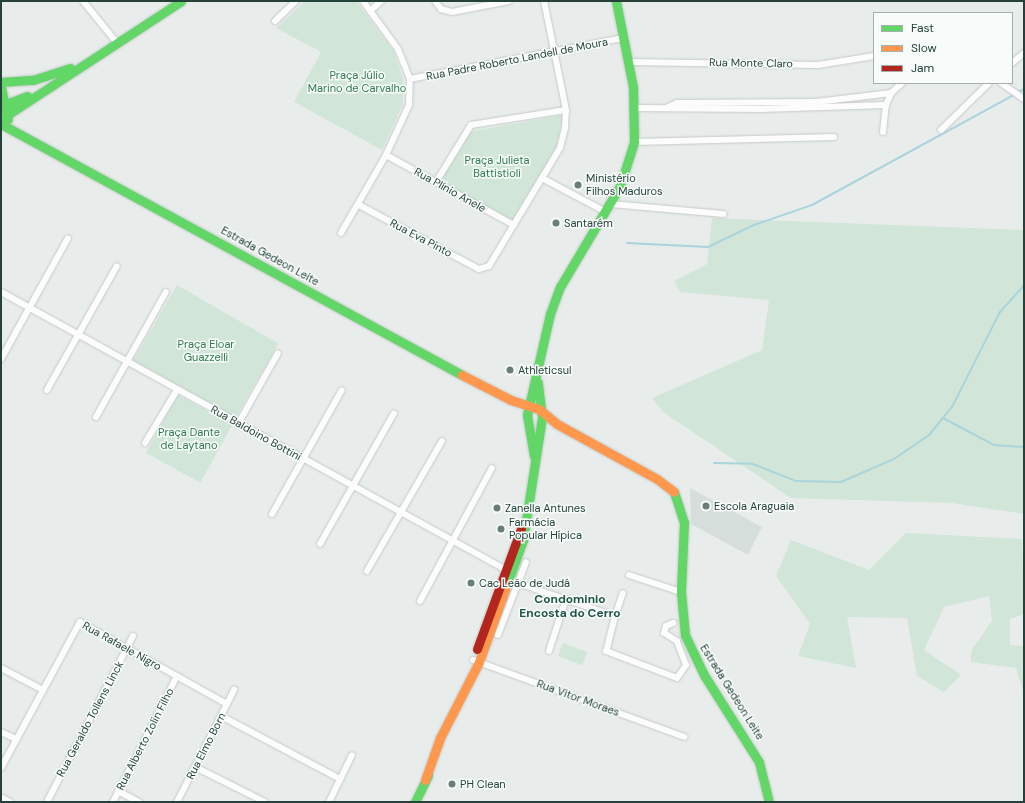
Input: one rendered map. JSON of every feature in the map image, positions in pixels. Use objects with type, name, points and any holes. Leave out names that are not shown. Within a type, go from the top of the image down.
[{"type":"main road","points":[[1,87],[4,117],[80,65],[117,43],[181,1]]},
{"type":"main road","points":[[534,456],[527,420],[550,314],[560,287],[611,204],[620,186],[634,142],[636,108],[616,1]]},
{"type":"main road","points":[[1,82],[33,80],[80,65]]},
{"type":"main road","points":[[3,106],[45,89]]},
{"type":"main road","name":"Estrada Gedeon Leite","points":[[4,117],[17,133]]},
{"type":"main road","name":"Estrada Gedeon Leite","points":[[1,124],[511,400],[530,406],[542,412],[556,424],[657,479],[675,493],[684,522],[681,592],[682,622],[689,647],[748,738],[760,762],[769,802]]},
{"type":"main road","points":[[415,802],[476,661],[508,574],[524,524],[534,456],[541,425],[542,412],[537,376]]},
{"type":"main road","name":"Estrada Gedeon Leite","points":[[511,400],[527,420]]},
{"type":"main road","points":[[527,420],[541,425],[556,424]]},
{"type":"street","points":[[83,1],[117,43]]},
{"type":"street","points":[[275,21],[296,1]]},
{"type":"street","points":[[341,233],[359,205],[386,155],[408,106],[410,79],[398,49],[362,1]]},
{"type":"street","points":[[370,11],[381,1]]},
{"type":"street","points":[[435,1],[441,9],[452,12],[509,1]]},
{"type":"street","points":[[514,225],[560,148],[566,110],[544,1]]},
{"type":"street","name":"Rua Padre Roberto Landell de Moura","points":[[410,79],[624,38]]},
{"type":"street","points":[[1013,62],[1024,53]]},
{"type":"street","name":"Rua Monte Claro","points":[[628,62],[818,66],[873,56]]},
{"type":"street","points":[[882,132],[886,105],[891,93],[901,84]]},
{"type":"street","points":[[941,130],[988,84]]},
{"type":"street","points":[[1002,84],[1024,99]]},
{"type":"street","points":[[668,107],[677,103],[816,102],[891,93]]},
{"type":"street","points":[[761,109],[762,102]]},
{"type":"street","points":[[636,108],[668,107],[761,109],[886,105]]},
{"type":"street","points":[[436,182],[471,126],[566,110]]},
{"type":"street","points":[[634,142],[834,137]]},
{"type":"street","name":"Rua Plínio Anele","points":[[386,155],[514,225]]},
{"type":"street","points":[[542,178],[606,212]]},
{"type":"street","points":[[611,204],[724,214]]},
{"type":"street","name":"Rua Eva Pinto","points":[[359,205],[484,269],[514,225]]},
{"type":"street","points":[[1,359],[68,238]]},
{"type":"street","points":[[47,390],[118,266]]},
{"type":"street","name":"Rua Baldoino Bottini","points":[[1,292],[451,541],[508,574],[518,583],[615,616]]},
{"type":"street","points":[[96,417],[166,292]]},
{"type":"street","points":[[238,424],[278,353]]},
{"type":"street","points":[[145,443],[176,390]]},
{"type":"street","points":[[272,514],[342,390]]},
{"type":"street","points":[[320,544],[351,486],[394,413]]},
{"type":"street","points":[[367,571],[442,441]]},
{"type":"street","points":[[420,601],[451,541],[492,468]]},
{"type":"street","points":[[498,635],[526,562]]},
{"type":"street","points":[[629,575],[681,592]]},
{"type":"street","points":[[623,593],[615,616],[606,651],[677,678],[686,665],[677,641],[664,633],[666,626],[673,623]]},
{"type":"street","points":[[549,651],[566,599]]},
{"type":"street","name":"Rua Rafaele Nigro","points":[[1,768],[41,689],[80,622],[128,646],[227,704]]},
{"type":"street","name":"Rua Geraldo Tollens Linck","points":[[47,802],[133,636]]},
{"type":"street","name":"Rua Vitor Moraes","points":[[476,661],[684,737]]},
{"type":"street","points":[[1,668],[41,689]]},
{"type":"street","name":"Rua Alberto Zolin Filho","points":[[113,802],[177,676]]},
{"type":"street","name":"Rua Elmo Born","points":[[177,802],[234,690]]},
{"type":"street","points":[[220,716],[340,779]]},
{"type":"street","points":[[1,732],[16,739]]},
{"type":"street","points":[[329,802],[352,755]]},
{"type":"street","points":[[195,766],[265,802]]},
{"type":"street","points":[[118,791],[139,802]]},
{"type":"street","points":[[1,797],[10,802]]},
{"type":"shaded area","name":"Escola Araguaia","points":[[690,488],[762,527],[748,555],[691,524]]},
{"type":"green space","name":"Praça Júlio Marino de Carvalho","points":[[305,1],[356,1],[393,50],[403,79],[403,104],[382,150],[294,102],[321,52],[276,28]]},
{"type":"green space","name":"Praça Julieta Battistioli","points":[[563,115],[557,147],[512,221],[440,181],[468,132]]},
{"type":"green space","points":[[712,218],[1024,230],[1024,514],[952,503],[791,498],[663,412],[652,398],[762,350],[769,300],[680,292],[674,281],[707,264]]},
{"type":"green space","name":"Praça Eloar Guazzelli","points":[[177,285],[278,343],[235,419],[134,360]]},
{"type":"green space","name":"Praça Dante de Laytano","points":[[178,395],[232,425],[200,483],[146,453]]},
{"type":"green space","points":[[906,533],[1022,539],[1024,614],[1010,619],[1010,645],[1024,646],[1024,695],[1016,668],[971,662],[971,651],[992,621],[989,596],[944,607],[924,650],[961,675],[944,692],[917,676],[907,618],[847,617],[856,668],[798,656],[810,624],[776,576],[791,540],[869,570]]},
{"type":"green space","points":[[563,643],[587,652],[582,665],[558,656]]},
{"type":"waterway","points":[[1018,92],[1024,89]]},
{"type":"waterway","points":[[627,243],[708,247],[754,225],[812,205],[1014,95]]},
{"type":"waterway","points":[[714,463],[753,464],[796,481],[841,482],[894,459],[929,435],[952,407],[1000,312],[1024,285]]},
{"type":"waterway","points":[[943,418],[994,445],[1024,447]]},
{"type":"traffic: fast","points":[[1,119],[181,1]]},
{"type":"traffic: fast","points":[[534,456],[527,415],[550,314],[560,287],[620,186],[634,142],[633,87],[616,1]]},
{"type":"traffic: fast","points":[[1,82],[33,80],[70,68]]},
{"type":"traffic: fast","points":[[1,87],[8,119]]},
{"type":"traffic: fast","points":[[1,106],[27,96]]},
{"type":"traffic: fast","points":[[1,124],[462,375]]},
{"type":"traffic: fast","points":[[507,584],[523,540],[542,417],[538,382]]},
{"type":"traffic: fast","points":[[674,492],[684,522],[681,592],[685,635],[704,675],[759,762],[769,802]]},
{"type":"traffic: fast","points":[[415,802],[428,775]]},
{"type":"traffic: slow","points":[[462,375],[511,400],[539,409],[557,424],[657,479],[674,492]]},
{"type":"traffic: slow","points":[[425,780],[440,738],[479,662],[507,584]]},
{"type":"traffic: jam","points":[[477,649],[521,529]]},
{"type":"place","name":"Ministério Filhos Maduros","points":[[578,185]]},
{"type":"place","name":"Santarém","points":[[556,223]]},
{"type":"place","name":"Athleticsul","points":[[510,370]]},
{"type":"place","name":"Escola Araguaia","points":[[706,506]]},
{"type":"place","name":"Zanella Antunes","points":[[497,508]]},
{"type":"place","name":"Farmácia Popular Hípica","points":[[501,529]]},
{"type":"place","name":"Cac Leão de Judá","points":[[471,583]]},
{"type":"place","name":"PH Clean","points":[[452,784]]},
{"type":"district","name":"Condominio Encosta do Cerro","points":[[570,607]]}]
